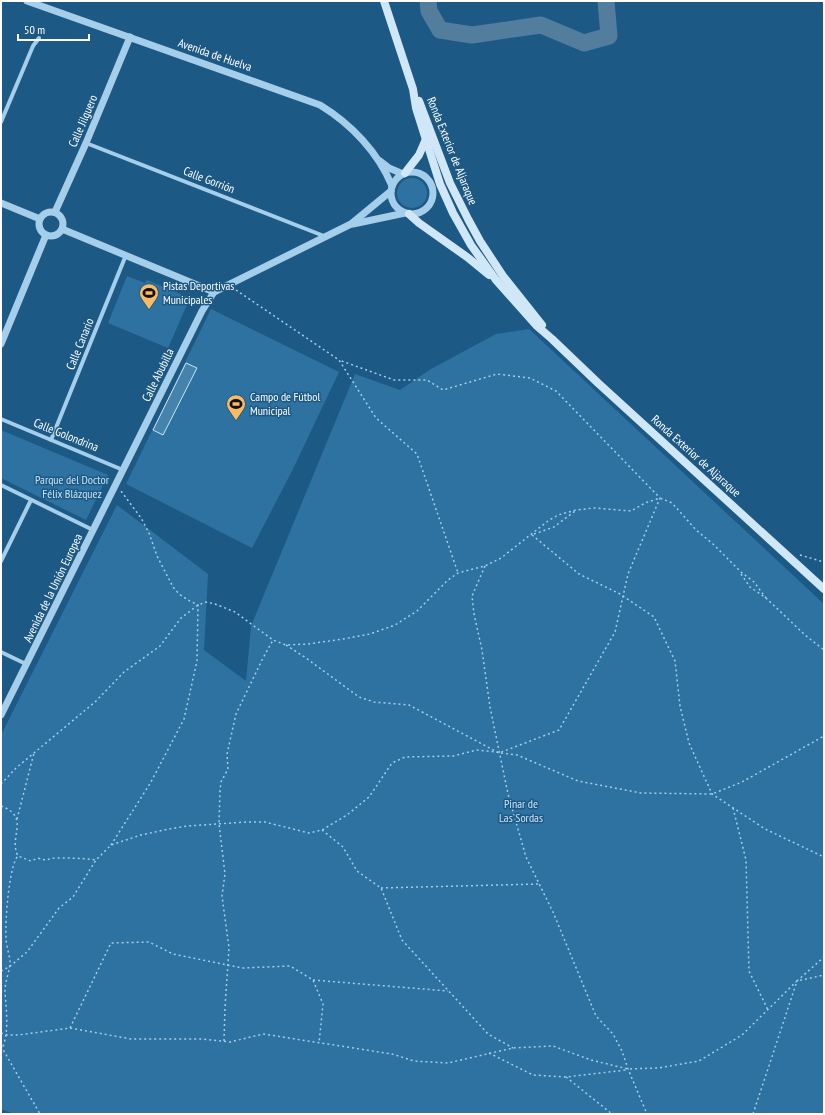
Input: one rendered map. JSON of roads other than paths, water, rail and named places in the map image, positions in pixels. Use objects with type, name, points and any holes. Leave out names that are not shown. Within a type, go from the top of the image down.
[{"type":"main road","name":"Ronda Exterior de Aljaraque","points":[[384,1],[413,89],[422,107],[450,183],[480,241],[503,276],[552,339]]},
{"type":"main road","name":"Ronda Exterior de Aljaraque","points":[[413,89],[416,108],[426,139],[436,185],[471,245],[496,280],[536,326],[824,589]]},
{"type":"main road","points":[[404,174],[419,155],[426,139]]},
{"type":"main road","points":[[441,158],[442,181],[436,185],[448,191],[457,211],[468,219]]},
{"type":"main road","points":[[407,213],[496,280]]},
{"type":"street","name":"Avenida de Huelva","points":[[27,1],[320,105],[348,125],[378,160],[389,168],[404,174]]},
{"type":"street","name":"Calle Jilguero","points":[[55,212],[86,143],[130,37]]},
{"type":"street","points":[[1,122],[33,46],[39,38]]},
{"type":"street","name":"Calle Gorrión","points":[[86,143],[324,236]]},
{"type":"street","name":"Avenida de Huelva","points":[[378,160],[392,189]]},
{"type":"street","points":[[351,224],[392,189],[398,177],[404,174],[418,173],[436,185],[432,198],[426,208],[415,214],[399,210],[394,205],[392,189]]},
{"type":"street","points":[[1,202],[40,219]]},
{"type":"street","points":[[55,212],[59,214],[63,221],[62,229],[54,236],[46,235],[40,230],[40,219],[46,213],[55,212]]},
{"type":"street","points":[[62,229],[214,292],[324,236],[351,224],[407,213]]},
{"type":"street","points":[[1,344],[46,235]]},
{"type":"street","name":"Calle Canario","points":[[51,440],[126,255]]},
{"type":"street","name":"Calle Abubilla","points":[[123,470],[202,311],[214,292]]},
{"type":"street","name":"Calle Golondrina","points":[[1,419],[123,470]]},
{"type":"street","name":"Avenida de la Unión Europea","points":[[1,715],[123,470]]},
{"type":"street","points":[[1,485],[94,530]]},
{"type":"street","points":[[1,561],[31,500]]},
{"type":"street","points":[[1,652],[27,664]]},
{"type":"waterway","points":[[428,1],[429,11],[440,30],[472,35],[541,25],[584,43],[609,36],[606,1]]},
{"type":"place","name":"Pistas Deportivas Municipales","points":[[149,310]]},
{"type":"place","name":"Campo de Fútbol Municipal","points":[[236,421]]},
{"type":"park label","name":"Parque del Doctor Félix Blázquez","points":[[72,487]]},
{"type":"park label","name":"Pinar de Las Sordas","points":[[521,811]]}]
